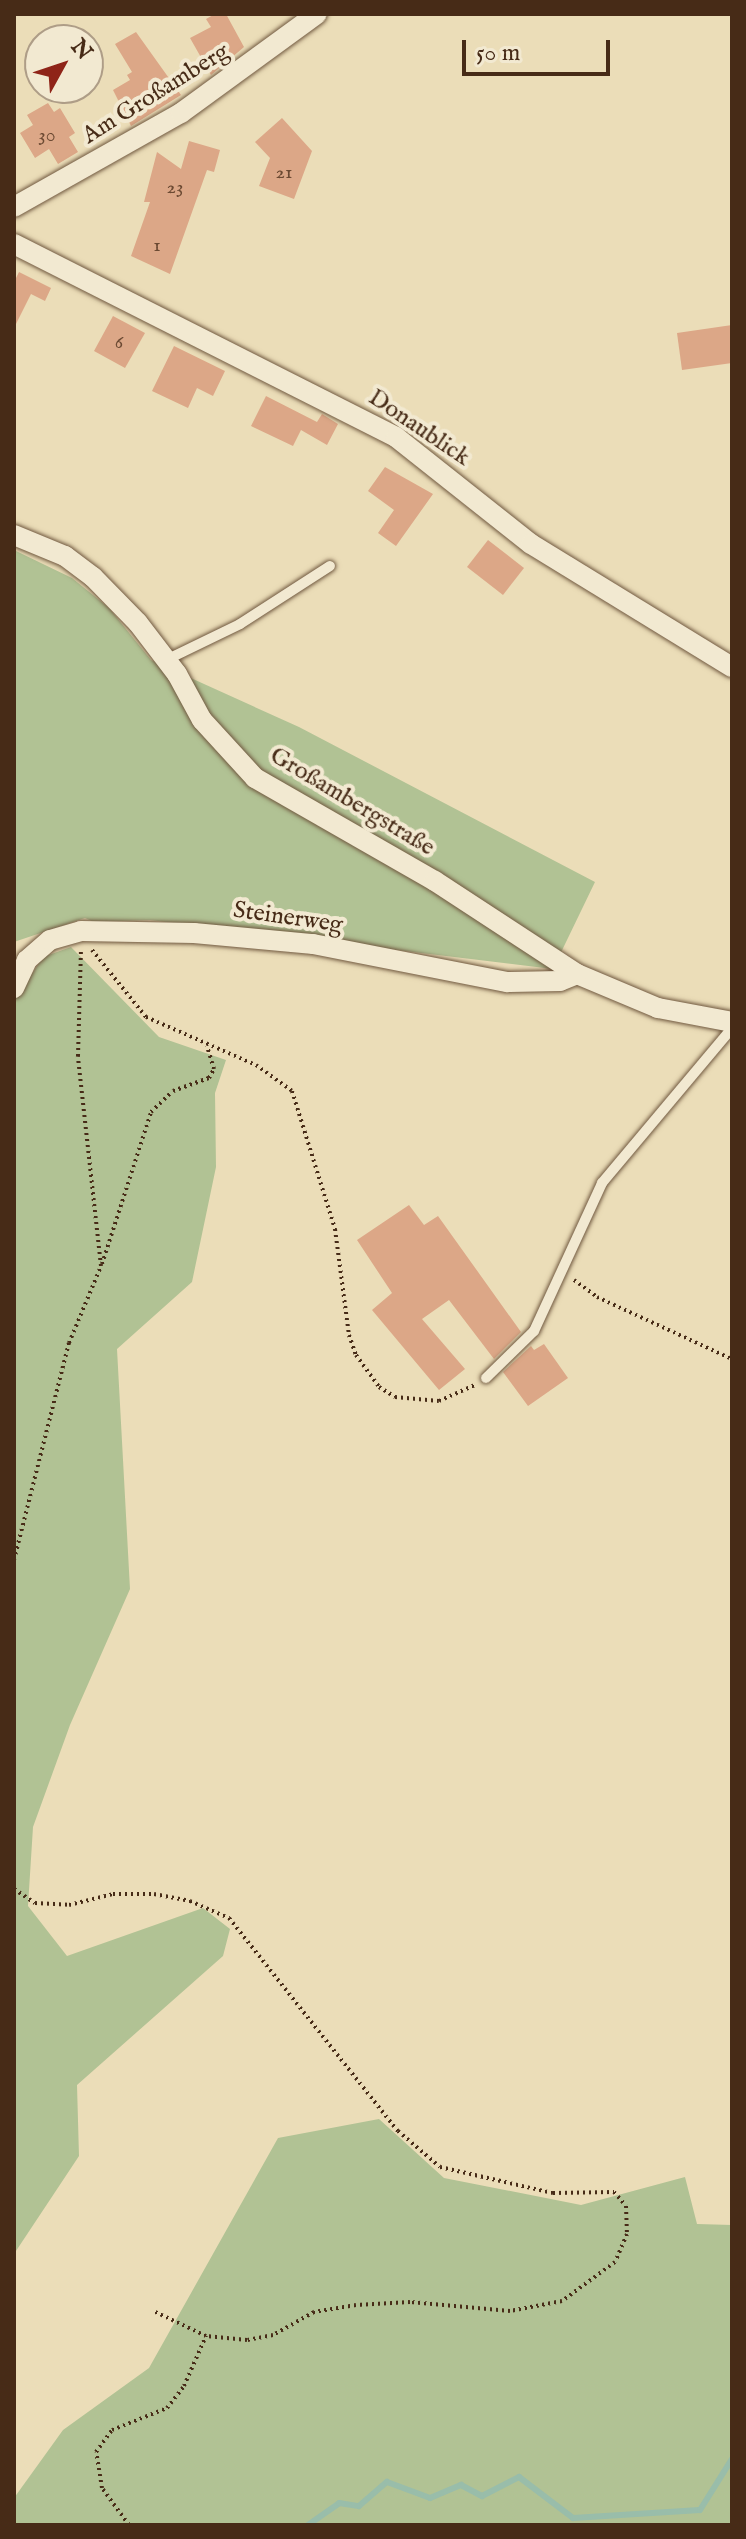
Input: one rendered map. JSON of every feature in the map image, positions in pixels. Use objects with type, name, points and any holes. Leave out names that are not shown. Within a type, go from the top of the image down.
[{"type":"street","name":"Am Großamberg","points":[[14,207],[181,113],[317,14]]},
{"type":"street","name":"Donaublick","points":[[14,244],[396,437],[531,544],[732,667]]},
{"type":"street","name":"Großambergstraße","points":[[14,535],[65,556],[93,577],[165,660],[202,720],[255,778],[435,881],[577,974],[658,1008],[732,1025]]},
{"type":"street","name":"Steinerweg","points":[[14,988],[27,960],[50,940],[81,931],[194,933],[298,942],[507,982],[560,981],[577,974]]},
{"type":"lane","points":[[165,660],[251,617],[330,566]]},
{"type":"lane","name":"Großambergstraße","points":[[486,1378],[534,1331],[552,1297],[559,1269],[602,1183],[732,1025]]},
{"type":"path","points":[[81,931],[121,991],[146,1017],[256,1065],[292,1091],[335,1229],[349,1335],[367,1374],[395,1397],[439,1401],[458,1396],[486,1378]]},
{"type":"path","points":[[81,931],[78,1056],[101,1266]]},
{"type":"path","points":[[14,1560],[69,1343],[101,1266],[151,1112],[173,1091],[209,1078],[214,1069],[206,1044]]},
{"type":"path","points":[[559,1269],[597,1297],[732,1359]]},
{"type":"path","points":[[14,1889],[35,1903],[69,1905],[113,1894],[154,1894],[190,1901],[229,1918],[398,2131],[440,2167],[553,2193],[614,2192],[626,2206],[627,2234],[615,2262],[562,2301],[510,2311],[410,2302],[356,2305],[314,2312],[273,2335],[247,2340],[206,2336],[153,2311]]},
{"type":"path","points":[[129,2525],[102,2488],[96,2452],[112,2430],[167,2408],[184,2386],[206,2336]]},
{"type":"green space","points":[[14,550],[72,578],[109,608],[151,660],[299,727],[595,882],[553,969],[150,920],[94,922],[85,918],[14,942]]},
{"type":"green space","points":[[71,947],[159,1037],[226,1060],[215,1093],[216,1167],[192,1282],[117,1349],[130,1589],[70,1725],[33,1827],[28,1906],[67,1956],[203,1908],[230,1929],[223,1956],[77,2085],[79,2156],[14,2254],[14,1001],[43,957]]},
{"type":"green space","points":[[379,2119],[444,2178],[581,2205],[685,2177],[697,2224],[732,2225],[732,2525],[14,2525],[14,2498],[63,2430],[149,2368],[278,2138]]},
{"type":"building","points":[[215,14],[226,14],[244,47],[211,75],[190,38],[211,27],[206,19]]},
{"type":"building","points":[[136,32],[181,95],[131,126],[113,90],[130,80],[127,75],[132,72],[115,44]]},
{"type":"building","points":[[46,104],[54,112],[60,108],[75,133],[69,137],[78,152],[58,164],[49,149],[35,158],[20,133],[33,125],[27,115]]},
{"type":"building","points":[[282,118],[312,151],[294,199],[259,186],[270,158],[255,142]]},
{"type":"building","points":[[189,141],[220,150],[214,172],[207,170],[170,274],[131,256],[150,202],[144,202],[157,152],[181,169]]},
{"type":"building","points":[[19,272],[51,288],[45,301],[31,294],[14,328],[14,282]]},
{"type":"building","points":[[113,316],[145,333],[125,368],[94,351]]},
{"type":"building","points":[[732,325],[732,363],[682,370],[677,333]]},
{"type":"building","points":[[174,346],[225,371],[213,396],[197,388],[188,408],[152,391]]},
{"type":"building","points":[[266,396],[317,422],[322,414],[338,424],[327,445],[301,430],[293,446],[251,426]]},
{"type":"building","points":[[385,467],[433,494],[396,546],[378,533],[394,510],[368,491]]},
{"type":"building","points":[[488,540],[524,568],[503,595],[467,567]]},
{"type":"building","points":[[409,1205],[424,1225],[438,1216],[521,1332],[494,1359],[449,1300],[422,1319],[465,1369],[439,1390],[372,1310],[392,1293],[357,1240]]},
{"type":"building","points":[[544,1344],[568,1378],[528,1406],[503,1372],[531,1346],[534,1350]]},
{"type":"waterway","points":[[308,2525],[339,2503],[359,2506],[387,2482],[430,2498],[461,2485],[482,2496],[519,2477],[573,2518],[700,2510],[732,2459]]}]
